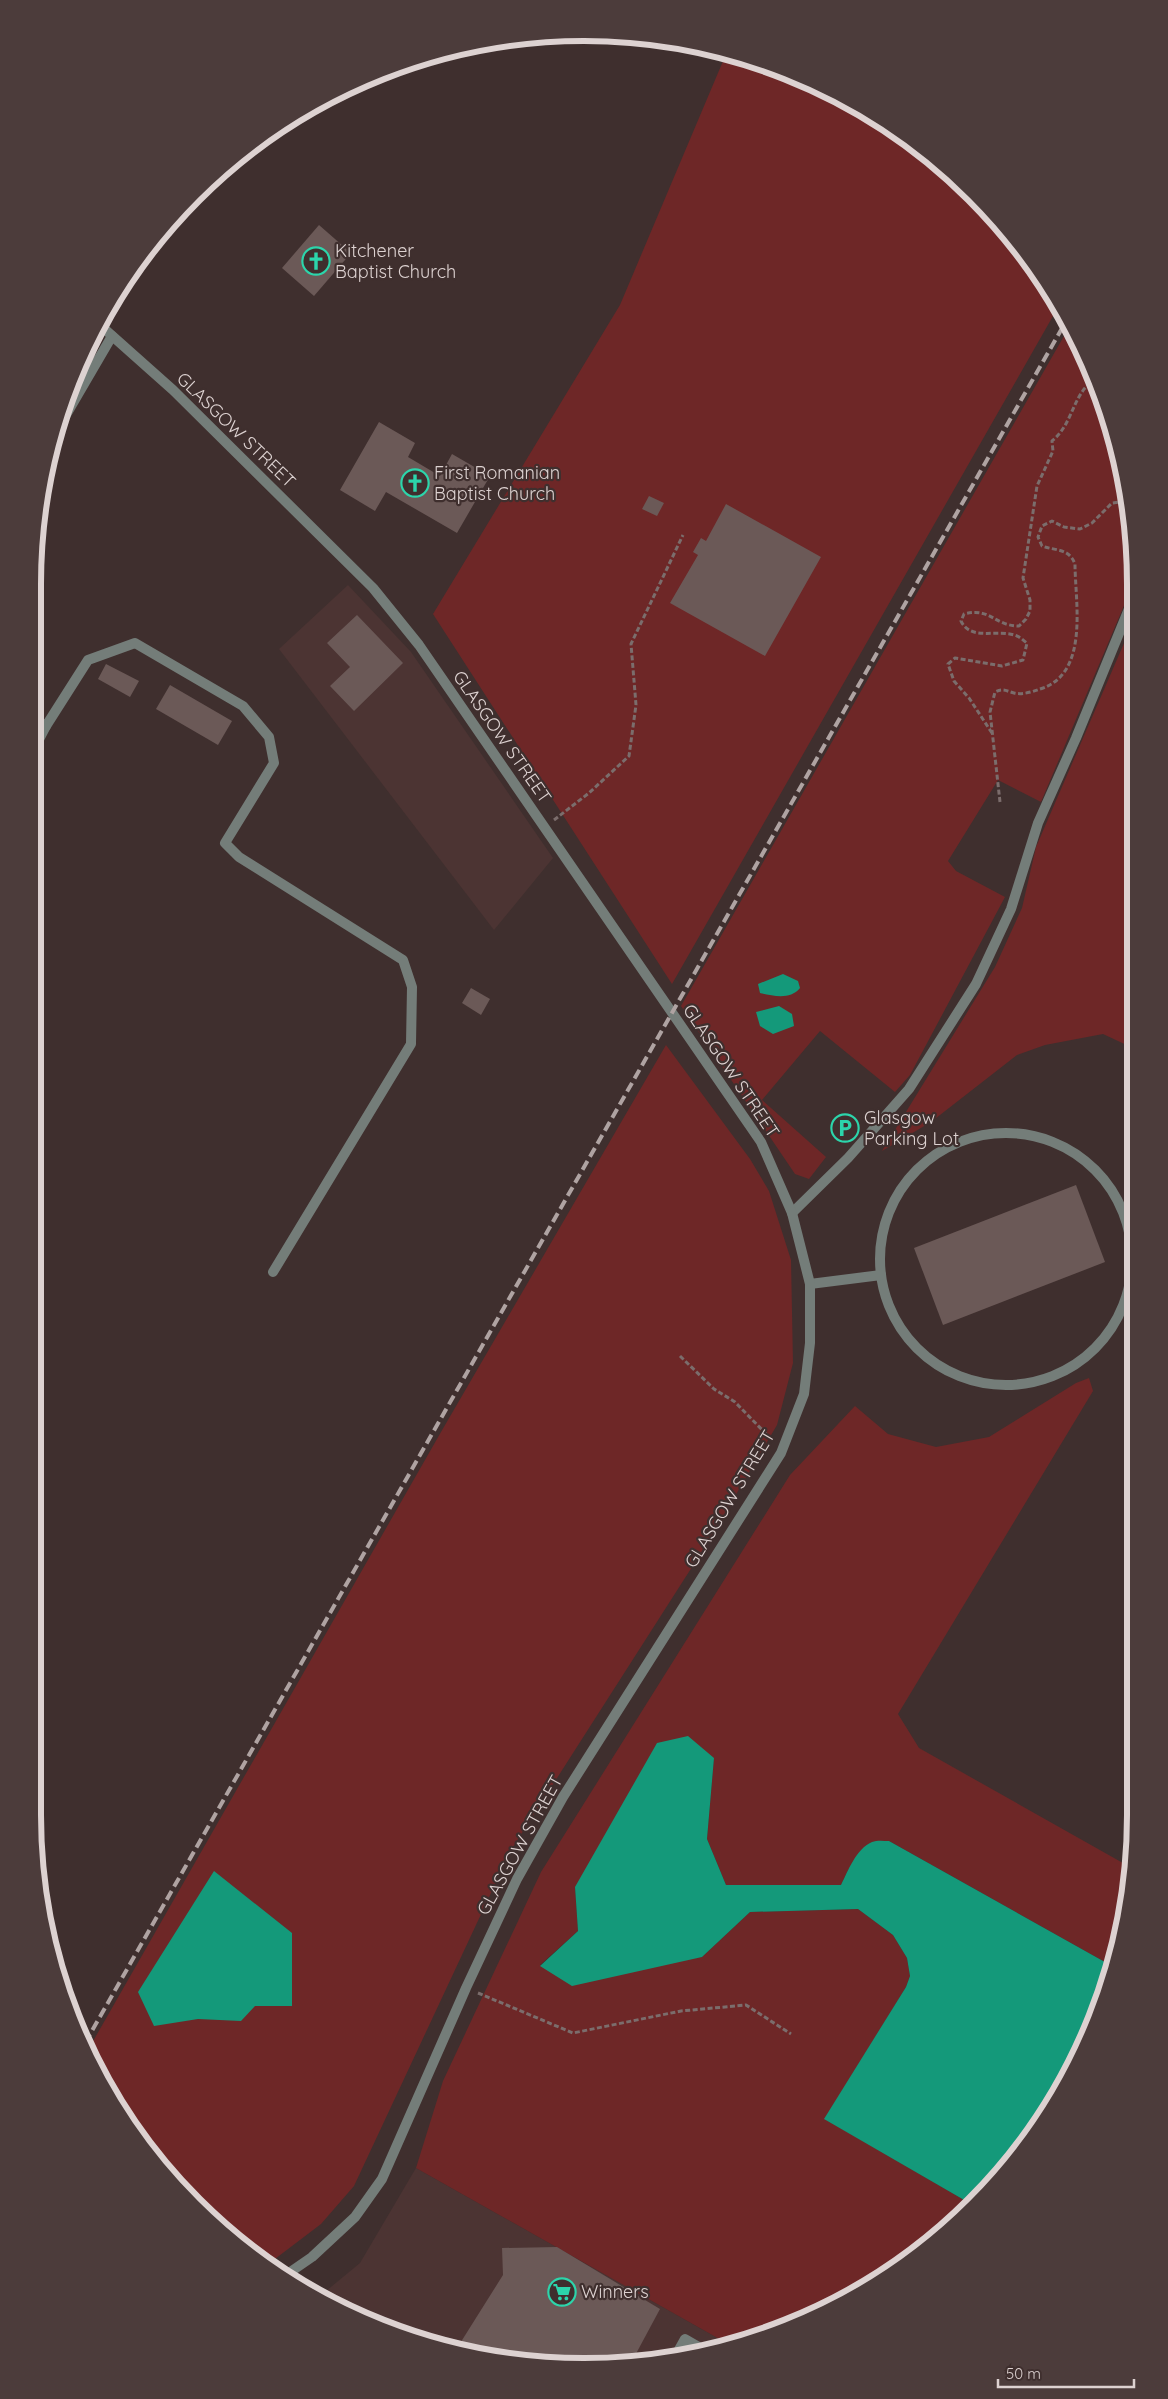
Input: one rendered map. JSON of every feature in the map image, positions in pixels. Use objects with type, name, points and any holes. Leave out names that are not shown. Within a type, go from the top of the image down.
[{"type":"street","name":"GLASGOW STREET","points":[[105,330],[173,390],[373,588],[420,645],[761,1142],[792,1213],[810,1284],[810,1343],[804,1394],[781,1453],[563,1797],[517,1879],[466,1988],[382,2179],[355,2217],[312,2257],[291,2272]]},
{"type":"street","points":[[72,404],[112,336]]},
{"type":"street","points":[[792,1213],[848,1158],[909,1089],[976,984],[1012,909],[1038,823],[1076,738],[1127,614]]},
{"type":"street","points":[[41,735],[88,660],[135,643],[243,706],[269,736],[274,764],[225,844],[239,857],[403,960],[412,987],[411,1044],[273,1272]]},
{"type":"street","points":[[41,723],[46,726]]},
{"type":"street","points":[[1127,1224],[1114,1192],[1088,1162],[1063,1146],[1054,1141],[1016,1132],[976,1136],[939,1151],[909,1177],[888,1211],[879,1249],[883,1293],[902,1332],[933,1363],[972,1381],[1016,1385],[1058,1374],[1094,1350],[1120,1314],[1127,1290]]},
{"type":"street","points":[[810,1284],[881,1276]]},
{"type":"street","points":[[680,2349],[685,2339],[696,2346]]},
{"type":"path","points":[[992,733],[969,698],[954,681],[948,664],[955,658],[1002,666],[1023,660],[1027,643],[1017,636],[994,632],[974,634],[964,628],[960,621],[964,614],[974,612],[981,612],[1007,626],[1019,626],[1026,619],[1030,600],[1023,578],[1037,486],[1053,452],[1052,441],[1063,432],[1079,397],[1088,384]]},
{"type":"path","points":[[1000,802],[990,712],[995,692],[1004,689],[1014,693],[1026,693],[1043,689],[1062,676],[1073,654],[1078,627],[1075,564],[1072,556],[1064,550],[1053,550],[1042,546],[1038,538],[1042,526],[1052,521],[1064,527],[1080,529],[1092,523],[1112,503],[1120,502]]},
{"type":"path","points":[[545,827],[589,793],[628,756],[636,705],[631,644],[683,535]]},
{"type":"path","points":[[680,1356],[714,1390],[735,1402],[765,1432],[781,1453]]},
{"type":"path","points":[[466,1988],[573,2033],[680,2011],[746,2005],[790,2034]]},
{"type":"shaded area","points":[[724,60],[758,70],[824,97],[886,133],[914,153],[968,200],[992,226],[1035,282],[1054,314],[672,984],[433,614],[620,305]]},
{"type":"shaded area","points":[[1065,334],[1098,410],[1116,478],[1126,549],[1127,598],[1041,802],[998,780],[948,861],[956,871],[1005,897],[910,1075],[895,1092],[820,1031],[762,1100],[826,1157],[809,1179],[795,1174],[681,1006]]},
{"type":"shaded area","points":[[348,585],[411,652],[553,858],[494,930],[279,649]]},
{"type":"shaded area","points":[[1127,636],[1127,1045],[1103,1034],[1045,1045],[1017,1055],[931,1122],[882,1151],[995,967],[1022,908],[1036,847]]},
{"type":"shaded area","points":[[783,974],[798,981],[800,988],[796,992],[787,996],[760,993],[758,984]]},
{"type":"shaded area","points":[[779,1006],[792,1014],[794,1026],[773,1034],[760,1026],[756,1012]]},
{"type":"shaded area","points":[[666,1045],[750,1159],[769,1191],[791,1260],[793,1363],[777,1425],[708,1542],[511,1850],[354,2186],[321,2224],[274,2260],[226,2223],[176,2173],[133,2117],[92,2043],[441,1432]]},
{"type":"shaded area","points":[[1089,1378],[1093,1391],[898,1714],[919,1748],[1124,1864],[1116,1921],[1106,1963],[889,1841],[848,1870],[841,1885],[726,1885],[707,1839],[714,1758],[575,1887],[578,1931],[540,1965],[702,1957],[750,1912],[858,1909],[893,1935],[907,1958],[910,1976],[906,1987],[825,2119],[966,2201],[914,2246],[855,2285],[824,2302],[792,2316],[758,2329],[721,2340],[416,2168],[443,2081],[541,1872],[790,1475],[855,1406],[888,1434],[936,1447],[989,1437],[1076,1383]]},
{"type":"shaded area","points":[[688,1736],[714,1758],[707,1839],[726,1885],[841,1885],[853,1861],[866,1845],[872,1842],[889,1841],[1106,1963],[1085,2023],[1071,2055],[1054,2086],[1015,2145],[966,2201],[824,2119],[906,1987],[910,1976],[907,1958],[893,1935],[858,1909],[750,1912],[702,1957],[572,1986],[540,1966],[578,1931],[575,1887],[657,1743]]},
{"type":"shaded area","points":[[214,1871],[292,1933],[292,2006],[255,2006],[241,2021],[198,2019],[154,2026],[138,1992]]},
{"type":"shaded area","points":[[416,2168],[721,2340],[655,2353],[619,2357],[549,2357],[478,2347],[410,2329],[344,2302],[325,2292],[360,2263]]},
{"type":"building","name":"Kitchener Baptist Church","points":[[319,225],[351,253],[314,296],[282,268]]},
{"type":"building","name":"First Romanian Baptist Church","points":[[379,422],[415,443],[408,457],[440,476],[452,454],[490,476],[457,533],[386,492],[375,511],[340,490]]},
{"type":"building","points":[[649,496],[664,503],[657,516],[642,509]]},
{"type":"building","points":[[726,504],[821,557],[765,656],[670,603],[698,555],[693,552],[701,538],[706,541]]},
{"type":"building","points":[[357,615],[403,663],[354,711],[330,686],[350,667],[327,643]]},
{"type":"building","points":[[106,664],[139,681],[130,697],[98,679]]},
{"type":"building","points":[[170,685],[232,721],[218,745],[156,709]]},
{"type":"building","points":[[471,988],[490,999],[481,1015],[462,1003]]},
{"type":"building","points":[[1076,1185],[1105,1262],[943,1325],[914,1248]]},
{"type":"building","name":"Winners","points":[[557,2247],[660,2309],[635,2355],[584,2358],[549,2357],[513,2353],[460,2343],[503,2275],[502,2248]]},
{"type":"railway","points":[[89,2036],[1062,328]]},
{"type":"place","name":"Kitchener Baptist Church","points":[[316,261]]},
{"type":"place","name":"First Romanian Baptist Church","points":[[415,483]]},
{"type":"place","name":"Glasgow Parking Lot","points":[[845,1128]]},
{"type":"place","name":"Winners","points":[[562,2292]]}]
